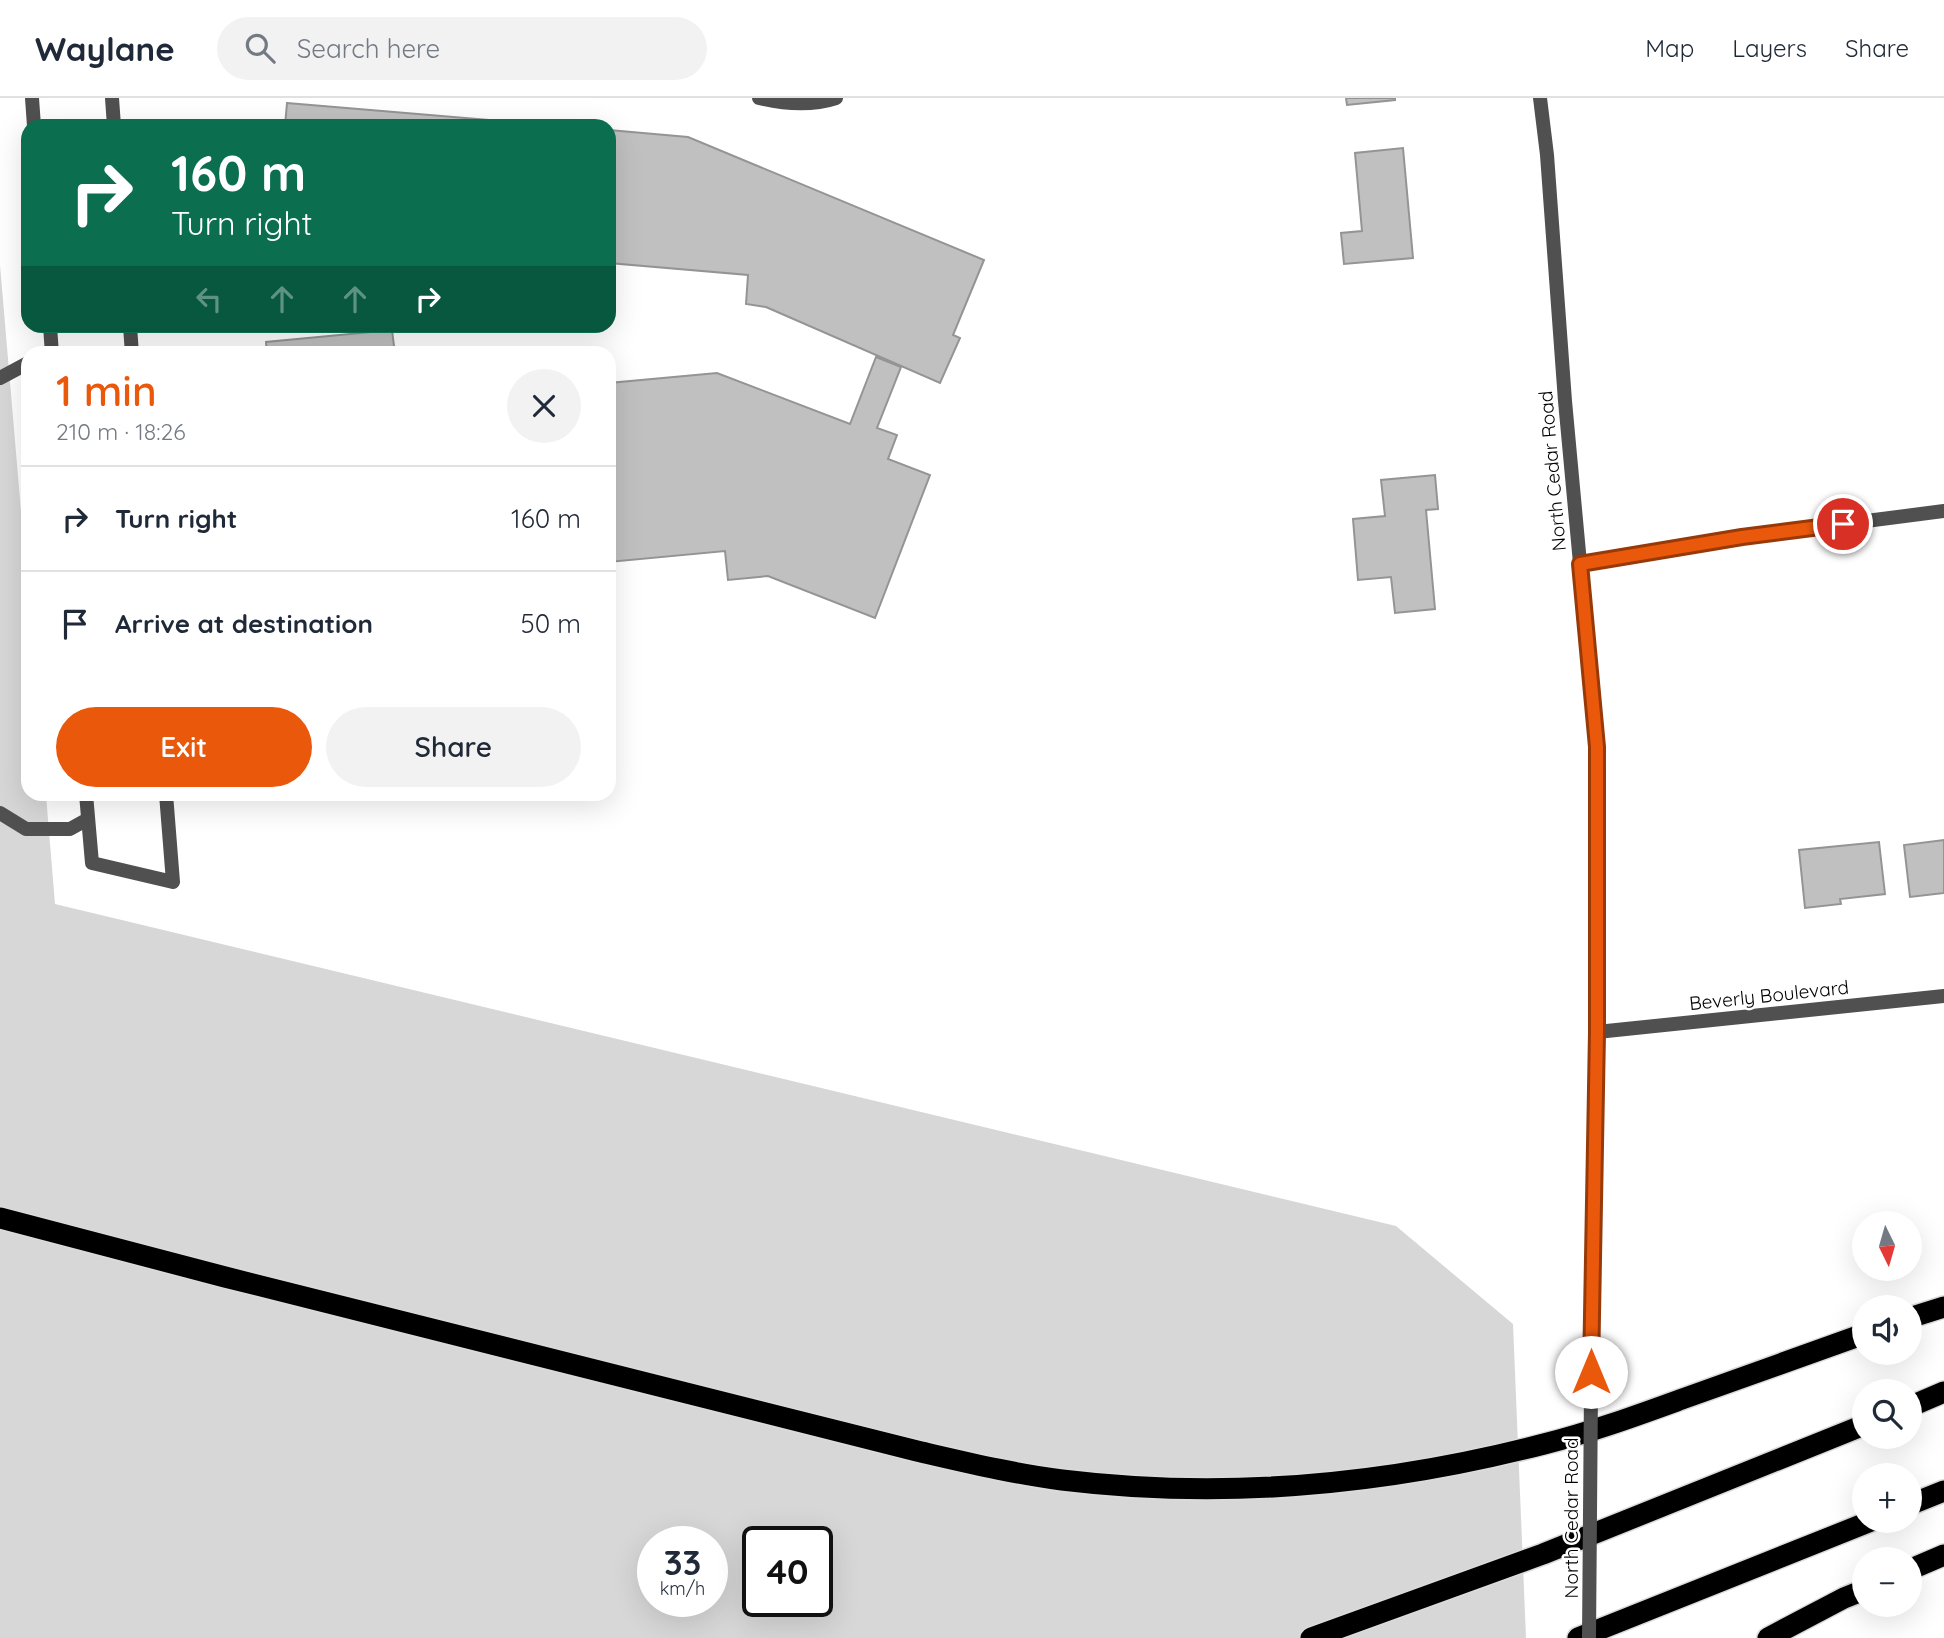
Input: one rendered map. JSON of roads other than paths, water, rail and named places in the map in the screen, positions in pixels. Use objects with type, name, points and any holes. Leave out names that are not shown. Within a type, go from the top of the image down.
[{"type":"highway","points":[[0,1218],[989,1467],[1062,1480],[1170,1488],[1248,1489],[1332,1484],[1444,1467],[1571,1436],[1852,1338]]},
{"type":"highway","points":[[1922,1314],[1944,1307]]},
{"type":"highway","points":[[1922,1401],[1944,1392]]},
{"type":"highway","points":[[1311,1638],[1556,1549],[1852,1430]]},
{"type":"highway","points":[[1922,1500],[1944,1491]]},
{"type":"highway","points":[[1578,1638],[1852,1529]]},
{"type":"highway","points":[[1922,1564],[1944,1555]]},
{"type":"highway","points":[[1768,1638],[1852,1596]]},
{"type":"street","points":[[32,98],[34,119]]},
{"type":"street","points":[[112,98],[114,119]]},
{"type":"street","points":[[759,98],[778,102],[821,103],[836,98]]},
{"type":"street","name":"North Cedar Road","points":[[1540,98],[1597,747],[1597,1032],[1589,1638]]},
{"type":"street","points":[[0,378],[21,367]]},
{"type":"street","points":[[1580,564],[1742,537],[1944,511]]},
{"type":"street","points":[[87,801],[92,863],[173,881],[167,801]]},
{"type":"street","points":[[0,813],[26,830],[70,829],[89,820]]},
{"type":"street","name":"Beverly Boulevard","points":[[1597,1032],[1944,996]]}]
